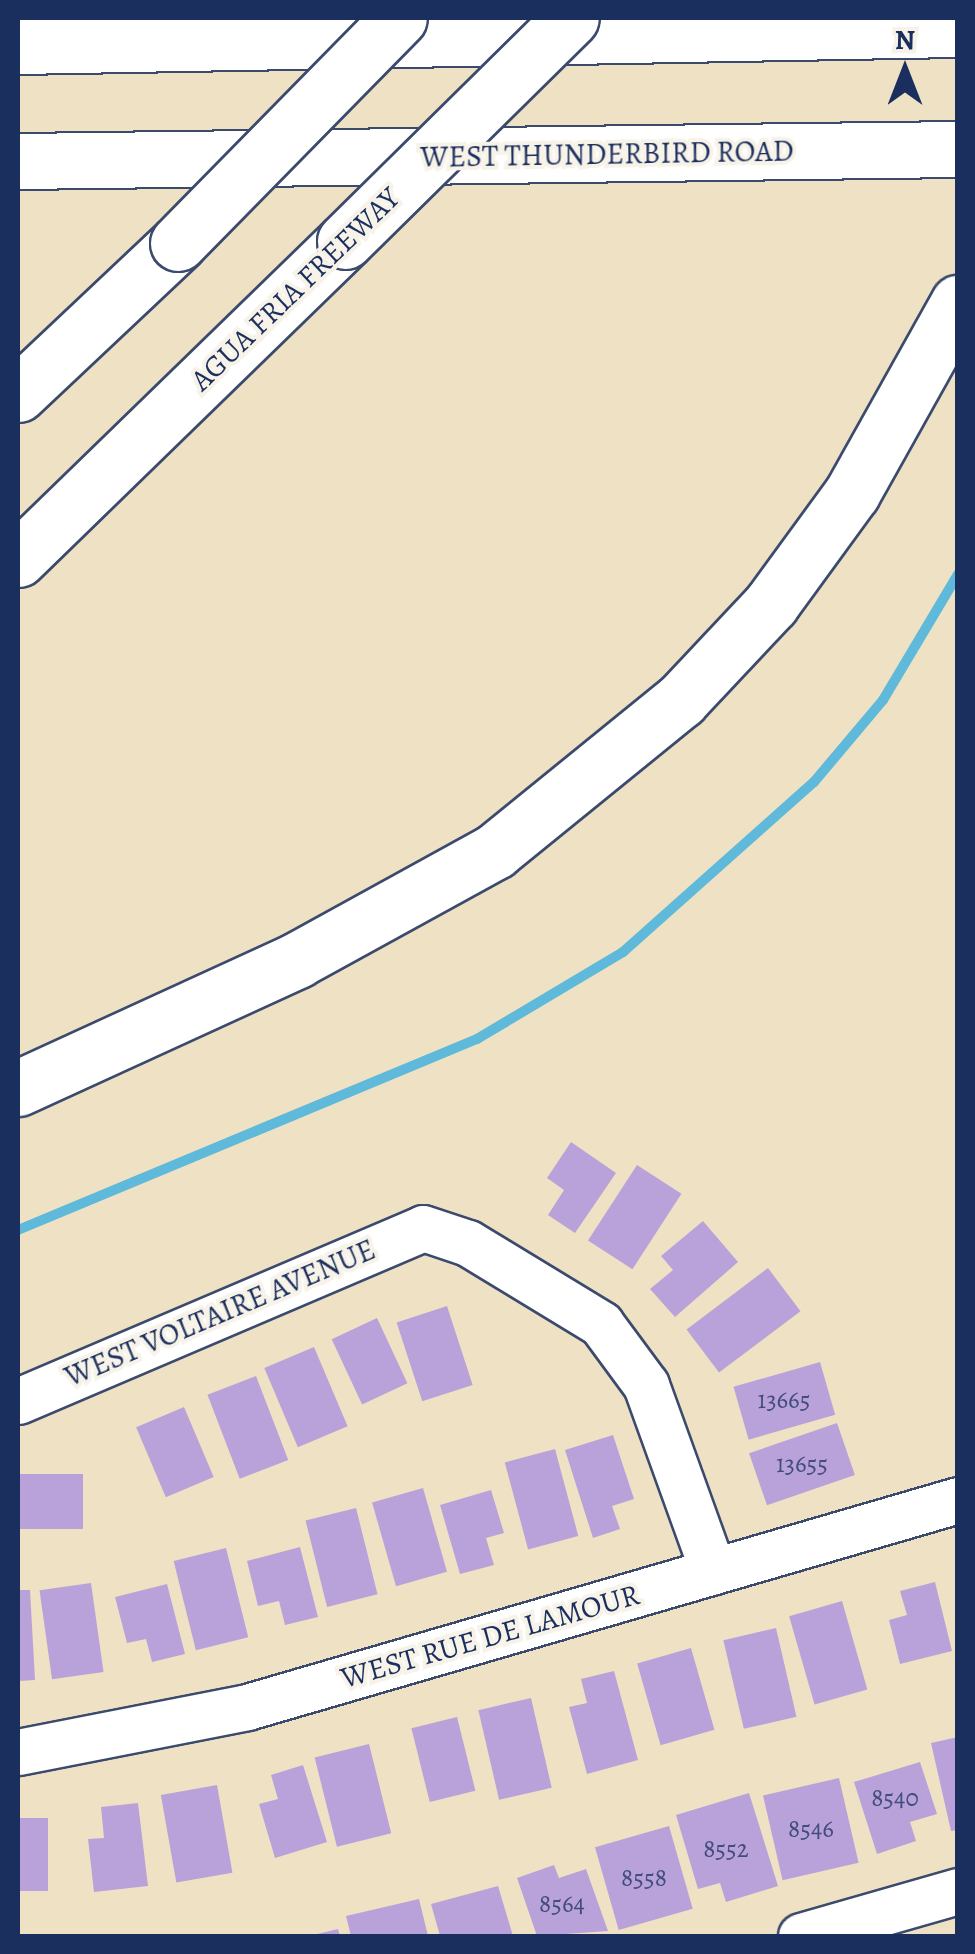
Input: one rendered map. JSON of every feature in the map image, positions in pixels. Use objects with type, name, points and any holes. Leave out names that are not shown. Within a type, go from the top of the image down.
[{"type":"main road","points":[[18,394],[178,243],[399,18]]},
{"type":"main road","name":"AGUA FRIA FREEWAY","points":[[18,559],[572,18]]},
{"type":"main road","points":[[18,46],[958,29]]},
{"type":"main road","name":"WEST THUNDERBIRD ROAD","points":[[18,161],[958,149]]},
{"type":"main road","points":[[18,1088],[297,960],[496,851],[681,700],[771,604],[852,492],[958,302]]},
{"type":"street","name":"WEST VOLTAIRE AVENUE","points":[[18,1401],[423,1228],[468,1243],[600,1324],[646,1385],[713,1570]]},
{"type":"street","name":"WEST RUE DE LAMOUR","points":[[18,1752],[247,1707],[958,1500]]},
{"type":"street","points":[[801,1936],[958,1891]]},
{"type":"building","points":[[571,1142],[616,1173],[575,1233],[548,1215],[564,1190],[547,1178]]},
{"type":"building","points":[[637,1165],[681,1194],[632,1269],[588,1240]]},
{"type":"building","points":[[703,1221],[738,1262],[675,1317],[650,1289],[673,1270],[661,1256]]},
{"type":"building","points":[[768,1268],[800,1311],[719,1373],[687,1329]]},
{"type":"building","points":[[447,1306],[473,1385],[422,1401],[397,1322]]},
{"type":"building","points":[[377,1318],[407,1383],[362,1404],[332,1339]]},
{"type":"building","points":[[314,1347],[348,1426],[298,1447],[264,1368]]},
{"type":"building","points":[[820,1362],[835,1415],[749,1440],[733,1387]]},
{"type":"building","points":[[256,1376],[288,1460],[240,1479],[207,1395]]},
{"type":"building","points":[[184,1407],[214,1477],[166,1497],[136,1427]]},
{"type":"building","points":[[837,1423],[855,1475],[767,1505],[749,1453]]},
{"type":"building","points":[[613,1435],[634,1499],[612,1506],[620,1529],[593,1538],[565,1450]]},
{"type":"building","points":[[555,1449],[578,1536],[528,1549],[505,1462]]},
{"type":"building","points":[[18,1474],[83,1474],[83,1529],[18,1529]]},
{"type":"building","points":[[423,1488],[447,1572],[396,1586],[372,1503]]},
{"type":"building","points":[[491,1490],[504,1533],[486,1538],[494,1565],[460,1574],[440,1505]]},
{"type":"building","points":[[356,1508],[378,1594],[327,1607],[306,1521]]},
{"type":"building","points":[[300,1547],[318,1617],[285,1625],[279,1601],[258,1606],[247,1561]]},
{"type":"building","points":[[226,1548],[248,1637],[196,1650],[174,1561]]},
{"type":"building","points":[[935,1582],[952,1651],[900,1664],[889,1620],[907,1615],[900,1591]]},
{"type":"building","points":[[91,1583],[104,1672],[52,1679],[40,1590]]},
{"type":"building","points":[[167,1584],[185,1654],[152,1662],[146,1639],[127,1643],[115,1597]]},
{"type":"building","points":[[18,1590],[30,1590],[35,1680],[18,1681]]},
{"type":"building","points":[[842,1601],[867,1689],[814,1705],[789,1616]]},
{"type":"building","points":[[776,1628],[796,1717],[744,1729],[723,1640]]},
{"type":"building","points":[[691,1648],[714,1730],[661,1745],[637,1663]]},
{"type":"building","points":[[614,1671],[638,1760],[587,1774],[569,1707],[587,1703],[581,1679]]},
{"type":"building","points":[[531,1698],[552,1788],[499,1800],[478,1710]]},
{"type":"building","points":[[457,1717],[475,1791],[430,1802],[411,1728]]},
{"type":"building","points":[[958,1737],[958,1830],[951,1831],[931,1743]]},
{"type":"building","points":[[369,1744],[391,1833],[337,1847],[315,1758]]},
{"type":"building","points":[[920,1762],[937,1814],[910,1822],[916,1841],[877,1854],[854,1782]]},
{"type":"building","points":[[303,1765],[327,1842],[275,1858],[259,1804],[278,1799],[271,1775]]},
{"type":"building","points":[[839,1778],[859,1863],[783,1880],[763,1796]]},
{"type":"building","points":[[217,1785],[232,1873],[176,1883],[161,1795]]},
{"type":"building","points":[[749,1793],[778,1886],[726,1902],[720,1883],[698,1889],[676,1815]]},
{"type":"building","points":[[138,1803],[148,1886],[94,1892],[88,1839],[104,1838],[101,1807]]},
{"type":"building","points":[[18,1818],[48,1818],[48,1891],[18,1891]]},
{"type":"building","points":[[669,1826],[693,1909],[619,1930],[595,1847]]},
{"type":"building","points":[[554,1865],[559,1878],[586,1869],[608,1931],[537,1936],[517,1878]]},
{"type":"building","points":[[498,1886],[513,1936],[440,1936],[431,1904]]},
{"type":"building","points":[[419,1899],[428,1936],[351,1936],[346,1916]]},
{"type":"building","points":[[338,1929],[340,1936],[313,1936],[313,1935]]},
{"type":"waterway","points":[[18,1230],[477,1039],[623,952],[814,782],[883,700],[958,574]]}]
